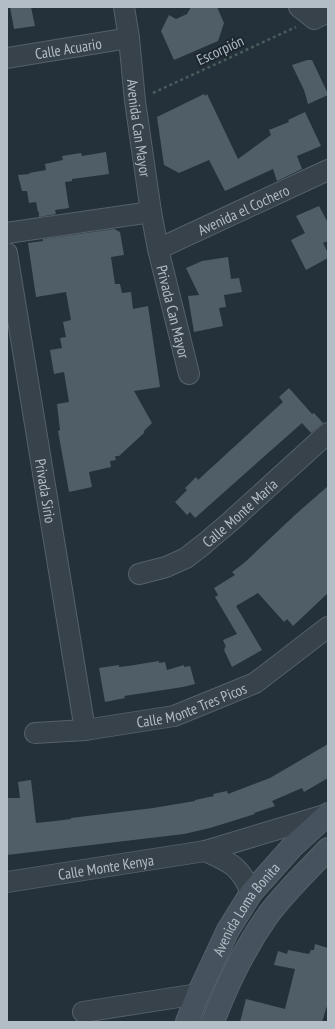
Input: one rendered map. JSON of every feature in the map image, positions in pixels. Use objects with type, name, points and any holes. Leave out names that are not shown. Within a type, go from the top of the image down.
[{"type":"main road","name":"Avenida Loma Bonita","points":[[187,1022],[198,994],[228,930],[251,892],[292,847],[328,814]]},
{"type":"main road","name":"Avenida Loma Bonita","points":[[213,1022],[220,1002],[242,957],[268,915],[328,849]]},
{"type":"street","name":"Avenida Can Mayor","points":[[124,7],[129,38],[135,101],[151,212],[158,249]]},
{"type":"street","name":"Calle Acuario","points":[[7,58],[129,38]]},
{"type":"street","name":"Avenida el Cochero","points":[[158,249],[328,170]]},
{"type":"street","points":[[7,233],[151,212]]},
{"type":"street","name":"Privada Can Mayor","points":[[158,249],[189,374]]},
{"type":"street","name":"Privada Sirio","points":[[7,253],[85,730]]},
{"type":"street","name":"Calle Monte María","points":[[139,574],[166,567],[186,558],[231,521],[328,433]]},
{"type":"street","name":"Calle Monte Tres Picos","points":[[35,733],[85,730],[174,716],[255,683],[328,628]]},
{"type":"street","name":"Calle Monte Kenya","points":[[7,882],[205,851],[328,814]]},
{"type":"street","points":[[205,851],[228,862],[238,869],[251,892]]},
{"type":"street","points":[[83,1012],[198,994]]},
{"type":"path","name":"Escorpión","points":[[135,101],[314,13]]},
{"type":"building","points":[[10,7],[31,7],[35,26],[14,29]]},
{"type":"building","points":[[191,7],[217,7],[224,23],[218,41],[174,60],[161,31],[169,15],[176,19],[187,14]]},
{"type":"building","points":[[307,60],[312,60],[328,94],[308,104],[304,90],[292,65]]},
{"type":"building","points":[[204,94],[205,96],[207,94],[238,159],[271,135],[269,130],[289,122],[288,120],[305,112],[321,146],[297,156],[302,169],[277,181],[273,169],[225,191],[209,160],[179,173],[164,165],[157,117]]},
{"type":"building","points":[[106,152],[109,174],[72,179],[72,181],[65,182],[69,208],[55,210],[56,214],[39,217],[36,202],[29,203],[27,191],[22,191],[18,175],[46,170],[45,164],[63,160],[62,156],[81,153],[82,156]]},
{"type":"building","points":[[319,206],[328,223],[328,241],[323,243],[328,253],[328,258],[306,270],[291,240],[305,233],[296,216]]},
{"type":"building","points":[[114,229],[120,232],[124,255],[111,257],[115,284],[120,284],[122,293],[131,292],[133,309],[148,306],[160,387],[134,391],[152,423],[144,431],[144,433],[119,456],[115,456],[116,460],[110,461],[111,467],[89,472],[92,487],[69,492],[58,431],[60,430],[57,404],[69,402],[64,372],[54,374],[50,350],[62,348],[60,338],[66,337],[63,322],[71,320],[66,292],[36,297],[28,243],[43,241],[43,239]]},
{"type":"building","points":[[228,257],[231,279],[239,278],[242,292],[224,295],[226,307],[219,308],[223,326],[194,332],[188,296],[199,295],[186,268],[202,261]]},
{"type":"building","points":[[289,388],[312,414],[314,413],[323,423],[311,433],[302,423],[195,518],[190,512],[187,515],[175,502],[187,490],[185,488],[196,477],[198,480],[283,402],[279,397]]},
{"type":"building","points":[[328,486],[328,593],[293,626],[287,619],[284,622],[258,593],[236,606],[262,650],[232,667],[224,650],[226,647],[223,640],[237,634],[215,597],[218,595],[214,588],[235,575],[232,572],[244,563]]},
{"type":"building","points":[[159,661],[159,663],[165,662],[167,670],[184,665],[184,667],[190,666],[195,684],[124,696],[125,698],[105,702],[99,668],[119,665],[119,667],[128,666]]},
{"type":"building","points":[[328,744],[328,778],[304,792],[302,788],[272,801],[275,806],[254,813],[255,814],[210,828],[184,834],[7,855],[7,798],[20,798],[18,782],[31,780],[36,823],[55,821],[195,801],[214,796],[213,794],[227,791],[228,794],[270,778]]},
{"type":"building","points":[[315,944],[328,948],[328,1003],[322,1022],[240,1022],[246,999],[285,1009],[295,969],[274,965],[278,951],[287,954],[288,950],[309,954],[311,950],[314,950]]}]
